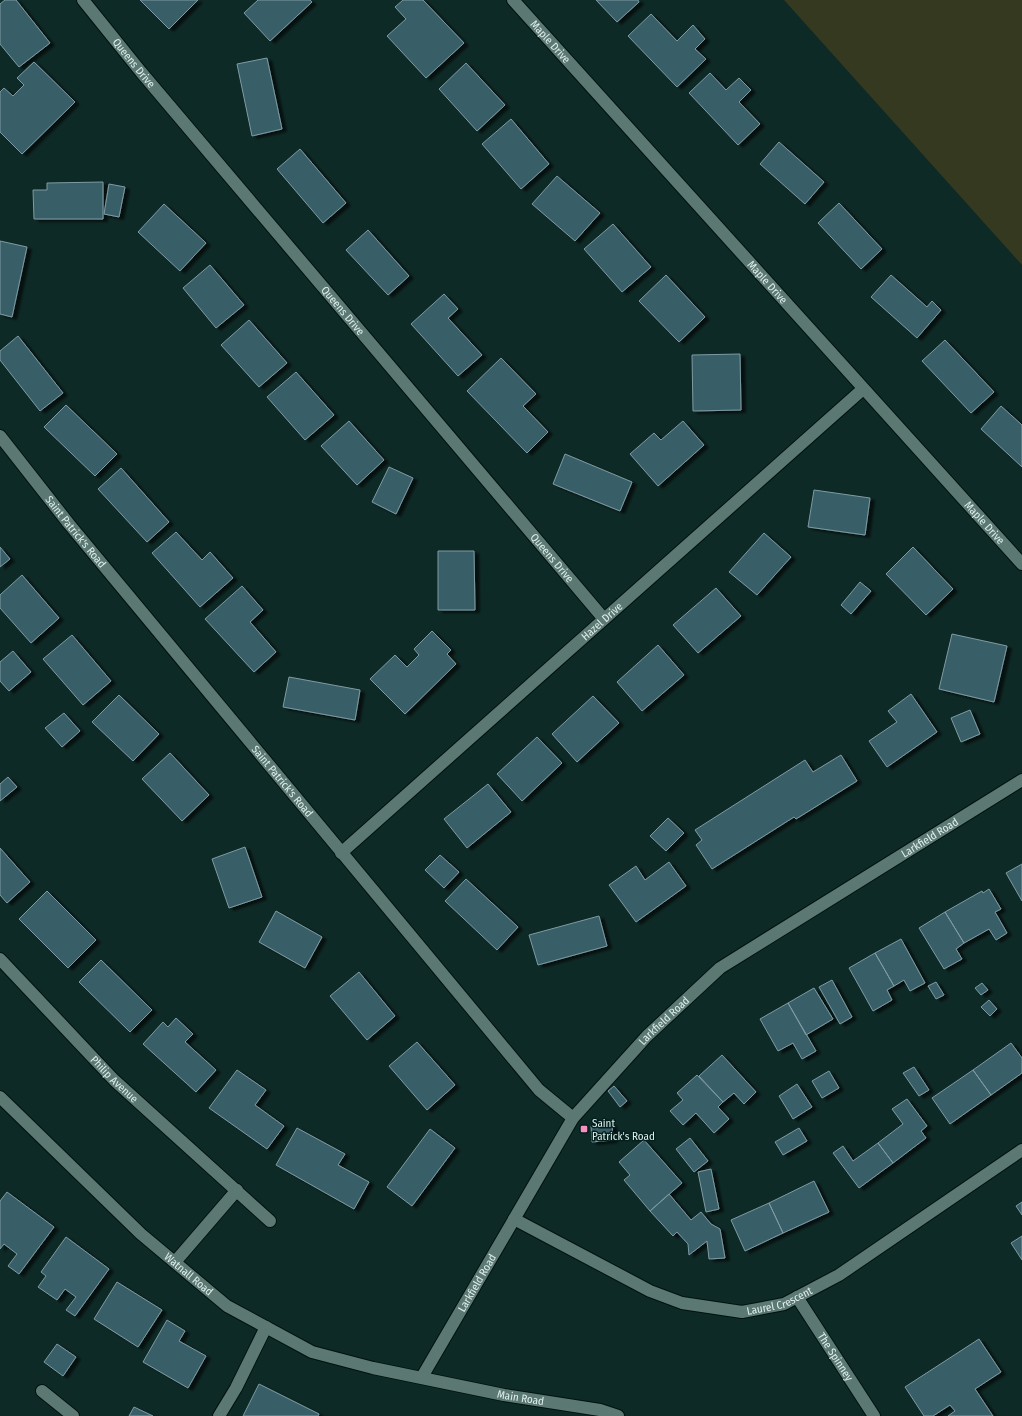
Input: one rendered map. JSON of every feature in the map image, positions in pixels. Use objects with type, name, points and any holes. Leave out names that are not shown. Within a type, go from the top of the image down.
[{"type":"street","name":"Queens Drive","points":[[83,0],[122,49],[604,620]]},
{"type":"street","name":"Maple Drive","points":[[513,0],[1022,564]]},
{"type":"street","name":"Hazel Drive","points":[[342,853],[863,389]]},
{"type":"street","name":"Saint Patrick's Road","points":[[0,436],[69,524],[539,1090],[573,1118]]},
{"type":"street","name":"Larkfield Road","points":[[422,1377],[573,1118],[647,1036],[720,968],[1022,780]]},
{"type":"street","name":"Philip Avenue","points":[[0,959],[114,1080],[270,1220]]},
{"type":"street","name":"Watnall Road","points":[[0,1097],[140,1234],[227,1306],[312,1352],[373,1368],[422,1377]]},
{"type":"street","name":"Laurel Crescent","points":[[514,1220],[650,1291],[682,1303],[742,1312],[784,1304],[839,1275],[1022,1150]]},
{"type":"street","points":[[175,1262],[237,1190]]},
{"type":"street","name":"The Spinney","points":[[797,1297],[874,1416]]},
{"type":"street","points":[[219,1416],[236,1388],[266,1327]]},
{"type":"street","name":"Main Road","points":[[422,1377],[504,1395],[600,1410],[618,1416]]},
{"type":"street","points":[[42,1391],[73,1416]]},
{"type":"green space","points":[[784,0],[1022,0],[1022,265]]},
{"type":"building","points":[[5,0],[16,0],[50,43],[19,67],[0,44],[0,4]]},
{"type":"building","points":[[140,0],[198,0],[169,29]]},
{"type":"building","points":[[258,0],[310,0],[312,2],[270,41],[244,13]]},
{"type":"building","points":[[403,0],[423,0],[464,43],[426,78],[387,36],[406,19],[395,7]]},
{"type":"building","points":[[596,0],[638,0],[639,2],[617,22]]},
{"type":"building","points":[[651,14],[677,41],[693,25],[705,39],[695,49],[706,59],[677,87],[628,36]]},
{"type":"building","points":[[267,58],[282,129],[252,136],[237,64]]},
{"type":"building","points":[[34,62],[75,102],[22,154],[0,132],[0,92],[4,88],[13,96],[24,85],[17,78]]},
{"type":"building","points":[[466,63],[505,105],[477,131],[439,89]]},
{"type":"building","points":[[710,73],[726,90],[739,78],[751,90],[739,102],[760,124],[738,145],[689,93]]},
{"type":"building","points":[[511,119],[549,164],[521,189],[482,144]]},
{"type":"building","points":[[779,142],[824,182],[805,204],[760,164]]},
{"type":"building","points":[[300,149],[346,203],[323,223],[277,169]]},
{"type":"building","points":[[557,176],[600,213],[575,241],[532,204]]},
{"type":"building","points":[[103,182],[103,219],[34,219],[33,190],[47,190],[47,183]]},
{"type":"building","points":[[109,184],[125,187],[119,217],[104,214]]},
{"type":"building","points":[[839,203],[882,249],[861,269],[818,223]]},
{"type":"building","points":[[164,204],[206,243],[180,271],[138,232]]},
{"type":"building","points":[[613,224],[651,267],[622,292],[584,249]]},
{"type":"building","points":[[368,230],[409,276],[388,295],[346,250]]},
{"type":"building","points":[[0,241],[27,247],[12,317],[0,314]]},
{"type":"building","points":[[210,265],[244,305],[216,328],[183,288]]},
{"type":"building","points":[[666,275],[705,317],[679,342],[639,301]]},
{"type":"building","points":[[891,275],[927,307],[932,301],[941,310],[917,338],[871,297]]},
{"type":"building","points":[[444,294],[458,309],[448,318],[482,355],[458,376],[411,324]]},
{"type":"building","points":[[249,320],[287,363],[259,387],[221,345]]},
{"type":"building","points":[[18,336],[63,393],[40,411],[0,360],[0,351]]},
{"type":"building","points":[[945,340],[994,392],[971,413],[922,361]]},
{"type":"building","points":[[740,354],[741,410],[693,411],[692,355]]},
{"type":"building","points":[[501,358],[536,394],[523,406],[548,432],[527,453],[467,391]]},
{"type":"building","points":[[296,372],[334,415],[305,440],[267,397]]},
{"type":"building","points":[[66,405],[117,454],[95,476],[44,427]]},
{"type":"building","points":[[1001,406],[1022,425],[1022,467],[981,429]]},
{"type":"building","points":[[349,421],[384,460],[357,485],[321,446]]},
{"type":"building","points":[[683,421],[704,445],[658,486],[630,454],[654,433],[661,440]]},
{"type":"building","points":[[565,454],[632,482],[620,511],[553,484]]},
{"type":"building","points":[[389,467],[413,478],[396,514],[372,502]]},
{"type":"building","points":[[121,468],[169,522],[147,542],[98,489]]},
{"type":"building","points":[[814,490],[870,498],[865,535],[808,527]]},
{"type":"building","points":[[176,532],[202,560],[210,552],[233,578],[200,607],[152,553]]},
{"type":"building","points":[[764,533],[791,557],[757,595],[729,572]]},
{"type":"building","points":[[0,547],[10,559],[0,567]]},
{"type":"building","points":[[913,547],[953,589],[926,615],[886,574]]},
{"type":"building","points":[[438,551],[474,551],[475,610],[438,610]]},
{"type":"building","points":[[22,575],[59,618],[31,643],[0,608],[0,595]]},
{"type":"building","points":[[860,582],[871,591],[851,614],[841,605]]},
{"type":"building","points":[[242,586],[263,610],[250,622],[276,652],[254,672],[205,619]]},
{"type":"building","points":[[716,588],[741,616],[698,653],[673,625]]},
{"type":"building","points":[[432,631],[451,650],[447,654],[456,664],[405,714],[370,679],[395,655],[407,667],[419,655],[414,649]]},
{"type":"building","points":[[952,634],[1007,646],[994,702],[939,689]]},
{"type":"building","points":[[72,635],[111,681],[83,705],[43,659]]},
{"type":"building","points":[[658,645],[684,675],[642,711],[617,682]]},
{"type":"building","points":[[13,651],[31,672],[9,691],[0,681],[0,662]]},
{"type":"building","points":[[289,677],[360,690],[355,720],[283,707]]},
{"type":"building","points":[[911,694],[937,732],[887,767],[869,741],[897,722],[888,711]]},
{"type":"building","points":[[119,695],[159,734],[133,761],[92,722]]},
{"type":"building","points":[[593,696],[619,723],[577,762],[552,734]]},
{"type":"building","points":[[970,710],[980,734],[961,742],[951,718]]},
{"type":"building","points":[[64,713],[80,731],[62,747],[45,728]]},
{"type":"building","points":[[537,737],[562,763],[522,801],[497,774]]},
{"type":"building","points":[[170,753],[209,795],[182,821],[142,779]]},
{"type":"building","points":[[841,755],[857,781],[796,819],[794,817],[712,869],[696,845],[702,840],[695,830],[805,760],[813,772]]},
{"type":"building","points":[[8,777],[17,787],[0,801],[0,784]]},
{"type":"building","points":[[488,784],[511,812],[467,848],[444,819]]},
{"type":"building","points":[[668,818],[684,833],[666,851],[650,836]]},
{"type":"building","points":[[245,847],[262,897],[229,908],[212,859]]},
{"type":"building","points":[[0,848],[30,882],[7,903],[0,895]]},
{"type":"building","points":[[440,855],[459,872],[444,888],[425,870]]},
{"type":"building","points":[[669,862],[686,886],[636,922],[609,885],[636,866],[645,880]]},
{"type":"building","points":[[1022,864],[1022,901],[1006,873]]},
{"type":"building","points":[[466,879],[518,927],[497,950],[445,901]]},
{"type":"building","points":[[989,889],[1001,909],[995,912],[1007,933],[996,940],[989,929],[964,943],[945,912],[982,891],[983,893]]},
{"type":"building","points":[[47,891],[96,940],[68,968],[19,919]]},
{"type":"building","points":[[276,911],[322,937],[305,968],[259,942]]},
{"type":"building","points":[[945,912],[964,943],[956,949],[962,959],[944,969],[919,928]]},
{"type":"building","points":[[599,916],[607,946],[538,965],[529,935]]},
{"type":"building","points":[[901,939],[925,983],[910,991],[904,980],[894,986],[875,953]]},
{"type":"building","points":[[875,953],[894,986],[887,990],[892,1000],[873,1011],[849,968]]},
{"type":"building","points":[[101,960],[152,1010],[130,1032],[79,982]]},
{"type":"building","points":[[359,972],[395,1016],[367,1040],[330,996]]},
{"type":"building","points":[[832,980],[852,1017],[840,1024],[819,987]]},
{"type":"building","points":[[936,982],[944,995],[936,999],[928,986]]},
{"type":"building","points":[[982,983],[988,990],[981,995],[975,988]]},
{"type":"building","points":[[814,988],[833,1019],[806,1035],[788,1003]]},
{"type":"building","points":[[989,1000],[997,1009],[990,1016],[981,1007]]},
{"type":"building","points":[[788,1003],[816,1051],[802,1059],[793,1043],[778,1051],[760,1019]]},
{"type":"building","points":[[176,1018],[193,1034],[185,1042],[216,1070],[196,1092],[143,1044],[163,1022],[168,1027]]},
{"type":"building","points":[[417,1042],[455,1085],[427,1110],[389,1066]]},
{"type":"building","points":[[1011,1043],[1022,1058],[1022,1073],[991,1095],[973,1070]]},
{"type":"building","points":[[722,1055],[756,1092],[744,1104],[734,1093],[723,1102],[699,1076]]},
{"type":"building","points":[[914,1067],[929,1090],[919,1096],[903,1073]]},
{"type":"building","points":[[237,1070],[266,1090],[255,1105],[284,1126],[267,1149],[209,1108]]},
{"type":"building","points":[[973,1070],[991,1095],[950,1124],[932,1098]]},
{"type":"building","points":[[829,1071],[839,1088],[822,1098],[812,1081]]},
{"type":"building","points":[[697,1075],[723,1102],[718,1107],[729,1119],[714,1133],[696,1113],[683,1125],[670,1111],[683,1100],[677,1093]]},
{"type":"building","points":[[797,1084],[812,1107],[793,1119],[779,1096]]},
{"type":"building","points":[[614,1086],[627,1101],[620,1107],[608,1091]]},
{"type":"building","points":[[907,1099],[927,1126],[921,1131],[926,1138],[893,1163],[878,1143],[903,1124],[892,1109]]},
{"type":"building","points":[[612,1124],[613,1140],[592,1142],[591,1126]]},
{"type":"building","points":[[297,1128],[345,1154],[338,1165],[369,1182],[354,1209],[276,1165]]},
{"type":"building","points":[[799,1128],[807,1141],[783,1155],[775,1142]]},
{"type":"building","points":[[430,1129],[455,1148],[412,1206],[387,1187]]},
{"type":"building","points":[[690,1138],[708,1161],[694,1172],[676,1149]]},
{"type":"building","points":[[644,1140],[682,1183],[650,1211],[624,1180],[630,1175],[619,1162]]},
{"type":"building","points":[[878,1143],[893,1163],[859,1188],[833,1153],[843,1146],[853,1161]]},
{"type":"building","points":[[711,1169],[719,1209],[706,1212],[698,1172]]},
{"type":"building","points":[[814,1181],[829,1212],[783,1233],[769,1203]]},
{"type":"building","points":[[7,1192],[54,1227],[19,1274],[8,1266],[17,1254],[4,1244],[0,1249],[0,1201]]},
{"type":"building","points":[[669,1194],[691,1220],[701,1212],[711,1224],[720,1229],[725,1258],[709,1259],[707,1241],[689,1255],[688,1244],[677,1232],[673,1236],[650,1211]]},
{"type":"building","points":[[1022,1202],[1022,1215],[1016,1206]]},
{"type":"building","points":[[769,1203],[783,1233],[745,1251],[731,1220]]},
{"type":"building","points":[[1022,1236],[1022,1260],[1011,1243]]},
{"type":"building","points":[[66,1237],[109,1269],[75,1316],[66,1310],[76,1297],[65,1289],[57,1300],[38,1287],[46,1276],[41,1272]]},
{"type":"building","points":[[117,1282],[162,1310],[138,1347],[94,1319]]},
{"type":"building","points":[[167,1320],[185,1331],[179,1341],[206,1356],[188,1388],[143,1362]]},
{"type":"building","points":[[979,1339],[1001,1372],[975,1389],[993,1416],[948,1416],[955,1411],[950,1405],[933,1416],[924,1416],[905,1387]]},
{"type":"building","points":[[57,1344],[76,1357],[63,1376],[44,1362]]},
{"type":"building","points":[[259,1384],[319,1414],[318,1416],[243,1416]]},
{"type":"building","points":[[134,1407],[153,1416],[129,1416]]},
{"type":"place","name":"Saint Patrick's Road","points":[[584,1129]]}]
